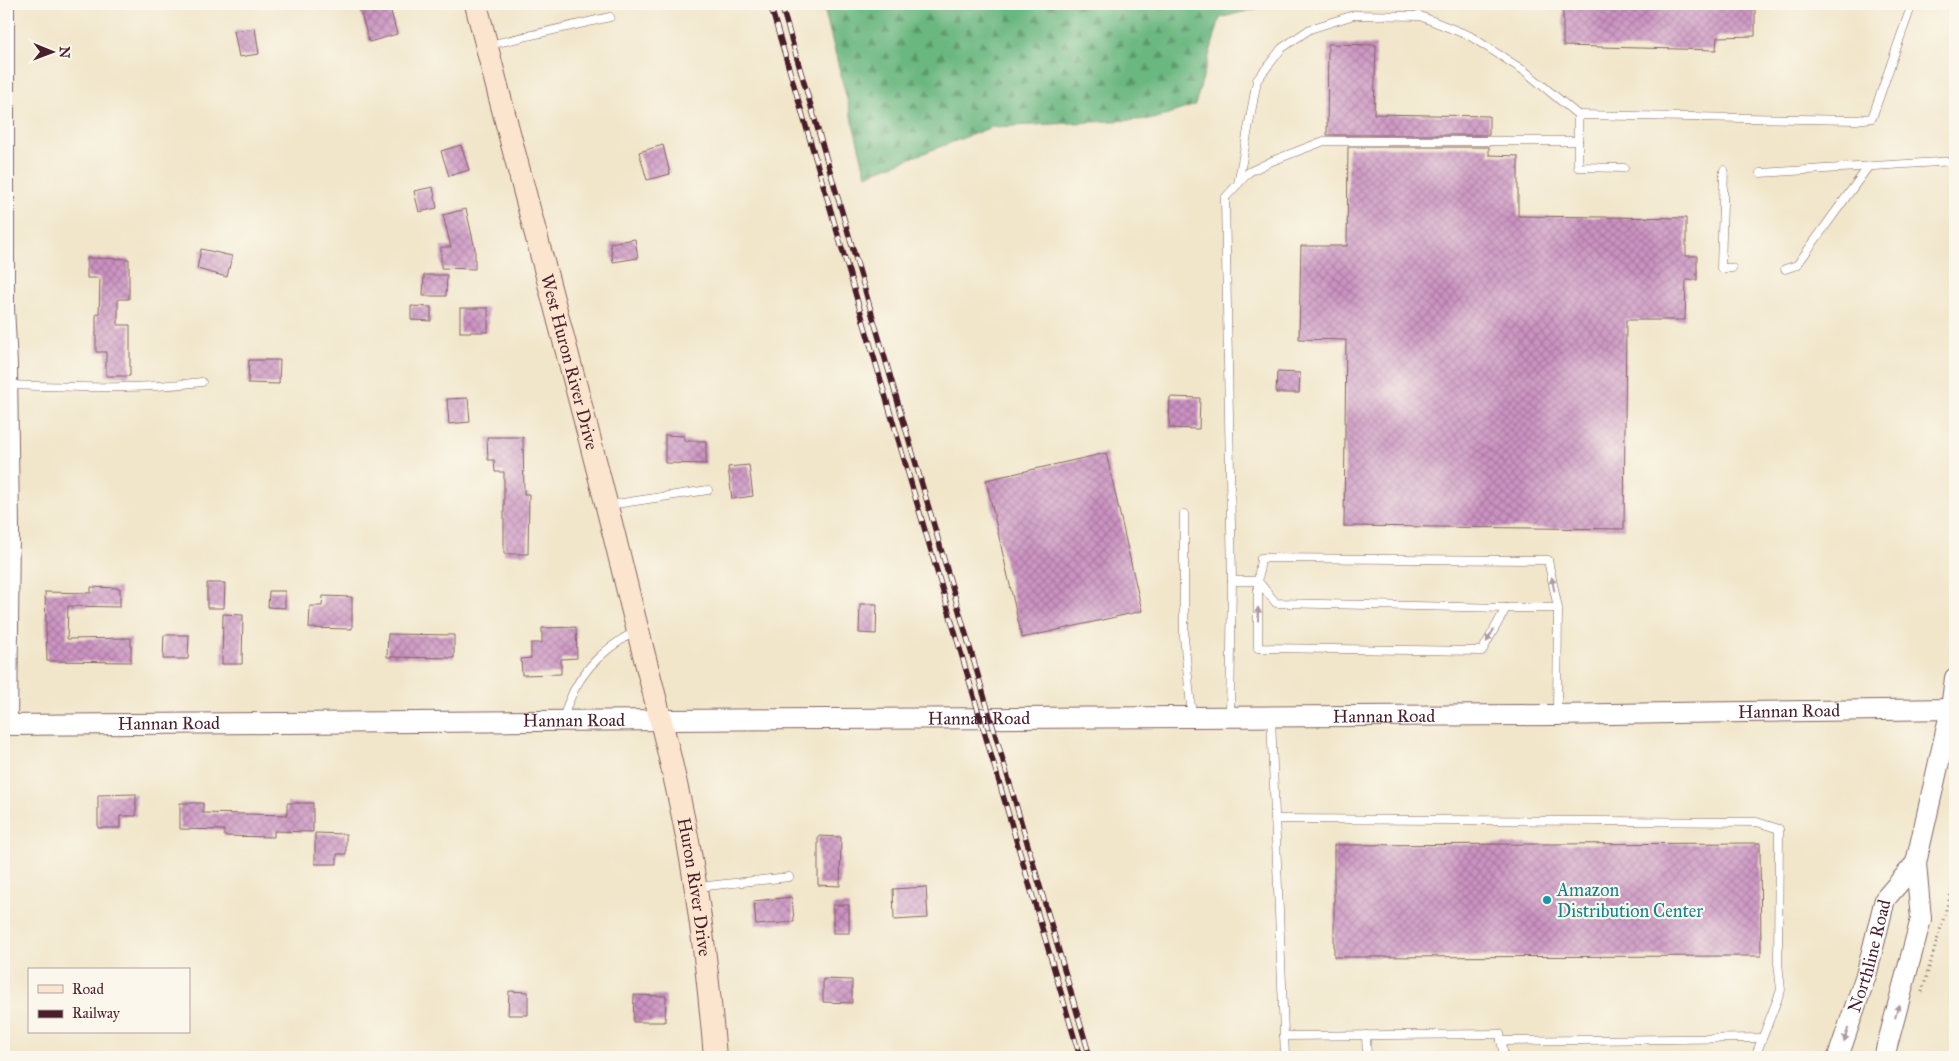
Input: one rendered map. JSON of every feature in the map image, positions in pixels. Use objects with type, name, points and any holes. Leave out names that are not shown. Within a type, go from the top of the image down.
[{"type":"main road","name":"West Huron River Drive","points":[[476,4],[607,505],[661,720]]},
{"type":"main road","name":"Huron River Drive","points":[[661,720],[688,840],[696,888],[706,957],[715,1057]]},
{"type":"street","points":[[6,4],[5,282],[11,528],[6,725]]},
{"type":"street","name":"Northline Road","points":[[1884,1057],[1921,919],[1916,863],[1953,709],[1955,678]]},
{"type":"street","name":"Hannan Road","points":[[6,725],[563,719],[1557,714],[1953,709]]},
{"type":"street","name":"Northline Road","points":[[1838,1057],[1867,972],[1885,900],[1916,863]]},
{"type":"lane","points":[[1238,184],[1257,80],[1282,48],[1310,29],[1354,15],[1420,16],[1470,36],[1526,72],[1578,115],[1856,120],[1872,118],[1912,4]]},
{"type":"lane","points":[[487,45],[610,17]]},
{"type":"lane","points":[[1578,115],[1578,167],[1624,168]]},
{"type":"lane","points":[[1230,716],[1232,581],[1225,198],[1249,172],[1324,141],[1578,141]]},
{"type":"lane","points":[[1760,173],[1955,161]]},
{"type":"lane","points":[[1785,269],[1797,265],[1868,167]]},
{"type":"lane","points":[[1724,170],[1721,268],[1732,268]]},
{"type":"lane","points":[[9,385],[117,388],[165,387],[202,382]]},
{"type":"lane","points":[[607,505],[708,490]]},
{"type":"lane","points":[[1184,514],[1184,637],[1192,716]]},
{"type":"lane","points":[[1506,608],[1482,651],[1258,648],[1258,581],[1261,558],[1548,560],[1558,608],[1557,714]]},
{"type":"lane","points":[[1232,581],[1258,581]]},
{"type":"lane","points":[[1258,581],[1276,603],[1558,608]]},
{"type":"lane","points":[[563,719],[568,700],[584,674],[602,652],[613,643],[638,630]]},
{"type":"lane","points":[[1271,716],[1285,1057]]},
{"type":"lane","points":[[1275,820],[1757,822],[1779,829],[1778,962],[1781,990],[1754,1057]]},
{"type":"lane","points":[[696,888],[789,877]]},
{"type":"lane","points":[[1284,1036],[1500,1034],[1504,1057]]},
{"type":"lane","points":[[1366,1036],[1367,1057]]},
{"type":"lane","points":[[1501,1041],[1762,1038]]},
{"type":"path","points":[[1920,1000],[1955,879]]},
{"type":"green space","points":[[823,4],[1274,4],[1220,18],[1195,105],[1154,119],[992,127],[866,175]]},
{"type":"building","points":[[381,4],[389,4],[397,34],[369,42],[360,10]]},
{"type":"building","points":[[1563,4],[1755,4],[1755,36],[1717,37],[1716,50],[1563,46]]},
{"type":"building","points":[[255,28],[259,54],[239,57],[234,31]]},
{"type":"building","points":[[1328,44],[1376,45],[1374,114],[1489,116],[1489,135],[1327,135]]},
{"type":"building","points":[[461,145],[469,170],[449,176],[441,151]]},
{"type":"building","points":[[663,145],[670,174],[647,180],[639,152]]},
{"type":"building","points":[[1348,147],[1489,147],[1489,155],[1518,156],[1518,216],[1686,218],[1686,256],[1697,256],[1697,280],[1686,280],[1685,320],[1626,320],[1624,529],[1344,526],[1346,340],[1299,339],[1301,246],[1347,246]]},
{"type":"building","points":[[433,187],[437,208],[419,212],[414,191]]},
{"type":"building","points":[[466,209],[475,249],[475,269],[441,268],[441,247],[451,247],[443,215]]},
{"type":"building","points":[[635,239],[638,258],[613,262],[610,243]]},
{"type":"building","points":[[201,249],[232,256],[227,277],[197,269]]},
{"type":"building","points":[[87,258],[129,259],[129,299],[118,299],[118,325],[130,325],[130,376],[106,376],[106,352],[96,352],[96,314],[99,314],[100,278],[87,278]]},
{"type":"building","points":[[424,275],[447,275],[446,296],[423,296]]},
{"type":"building","points":[[411,306],[431,307],[431,321],[411,320]]},
{"type":"building","points":[[460,308],[488,308],[488,332],[460,332]]},
{"type":"building","points":[[249,360],[280,360],[279,384],[248,383]]},
{"type":"building","points":[[1277,372],[1300,373],[1299,393],[1276,393]]},
{"type":"building","points":[[1170,397],[1200,398],[1199,429],[1169,428]]},
{"type":"building","points":[[468,398],[470,422],[449,424],[447,399]]},
{"type":"building","points":[[665,435],[684,436],[684,441],[706,441],[706,464],[665,463]]},
{"type":"building","points":[[487,437],[523,437],[524,494],[529,494],[528,554],[504,554],[504,472],[495,472],[494,460],[488,460]]},
{"type":"building","points":[[1106,453],[1142,611],[1022,638],[986,480]]},
{"type":"building","points":[[749,465],[753,496],[732,499],[728,467]]},
{"type":"building","points":[[207,583],[225,583],[224,608],[207,608]]},
{"type":"building","points":[[91,587],[120,588],[120,607],[68,606],[67,639],[131,638],[131,662],[47,661],[45,592],[91,593]]},
{"type":"building","points":[[269,591],[285,591],[285,608],[268,607]]},
{"type":"building","points":[[323,596],[352,597],[352,629],[309,628],[310,606],[322,606]]},
{"type":"building","points":[[860,604],[877,604],[876,634],[859,633]]},
{"type":"building","points":[[223,614],[243,615],[242,664],[222,664]]},
{"type":"building","points":[[576,627],[577,658],[561,659],[561,674],[522,675],[521,659],[531,658],[531,643],[542,643],[542,628]]},
{"type":"building","points":[[388,634],[454,635],[454,658],[387,657]]},
{"type":"building","points":[[164,635],[189,635],[188,659],[163,659]]},
{"type":"building","points":[[136,794],[136,816],[120,816],[120,828],[98,828],[98,795]]},
{"type":"building","points":[[180,803],[203,803],[203,813],[287,815],[287,803],[313,803],[313,832],[274,831],[274,837],[224,836],[224,830],[180,829]]},
{"type":"building","points":[[315,833],[346,834],[346,854],[337,854],[337,864],[315,864]]},
{"type":"building","points":[[818,836],[841,837],[840,886],[818,885]]},
{"type":"building","name":"Amazon Distribution Center","points":[[1760,843],[1761,956],[1334,957],[1334,845]]},
{"type":"building","points":[[926,887],[928,918],[894,920],[893,889]]},
{"type":"building","points":[[792,897],[794,922],[756,925],[754,901]]},
{"type":"building","points":[[833,905],[849,905],[849,933],[833,933]]},
{"type":"building","points":[[823,979],[852,980],[852,1003],[823,1002]]},
{"type":"building","points":[[509,991],[528,992],[528,1015],[508,1015]]},
{"type":"building","points":[[634,995],[666,996],[665,1022],[633,1022]]},
{"type":"railway","points":[[770,4],[1080,1057]]},
{"type":"railway","points":[[781,4],[1090,1057]]},
{"type":"place","name":"Amazon Distribution Center","points":[[1547,900]]}]
